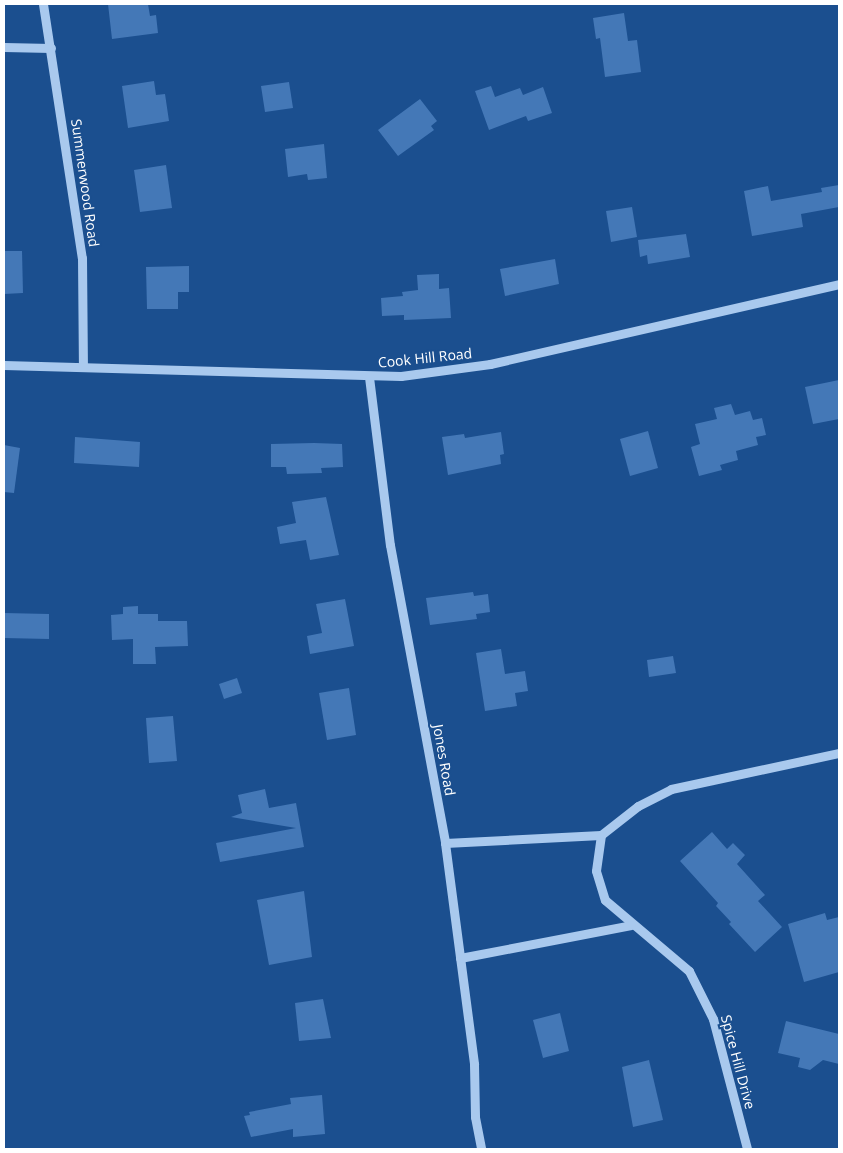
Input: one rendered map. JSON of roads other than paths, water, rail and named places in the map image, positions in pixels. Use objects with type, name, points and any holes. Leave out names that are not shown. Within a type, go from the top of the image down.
[{"type":"street","name":"Summerwood Road","points":[[43,4],[82,258],[83,367]]},
{"type":"street","points":[[4,47],[21,50],[51,48]]},
{"type":"street","name":"Cook Hill Road","points":[[4,365],[369,377],[401,376],[490,364],[839,284]]},
{"type":"street","name":"Jones Road","points":[[369,377],[390,545],[445,843],[481,1149]]},
{"type":"street","points":[[445,843],[601,835],[638,806],[671,789],[839,753]]},
{"type":"street","name":"Spice Hill Drive","points":[[601,835],[596,871],[605,900],[630,925],[689,971],[713,1019],[746,1149]]},
{"type":"street","points":[[460,958],[630,925]]}]
